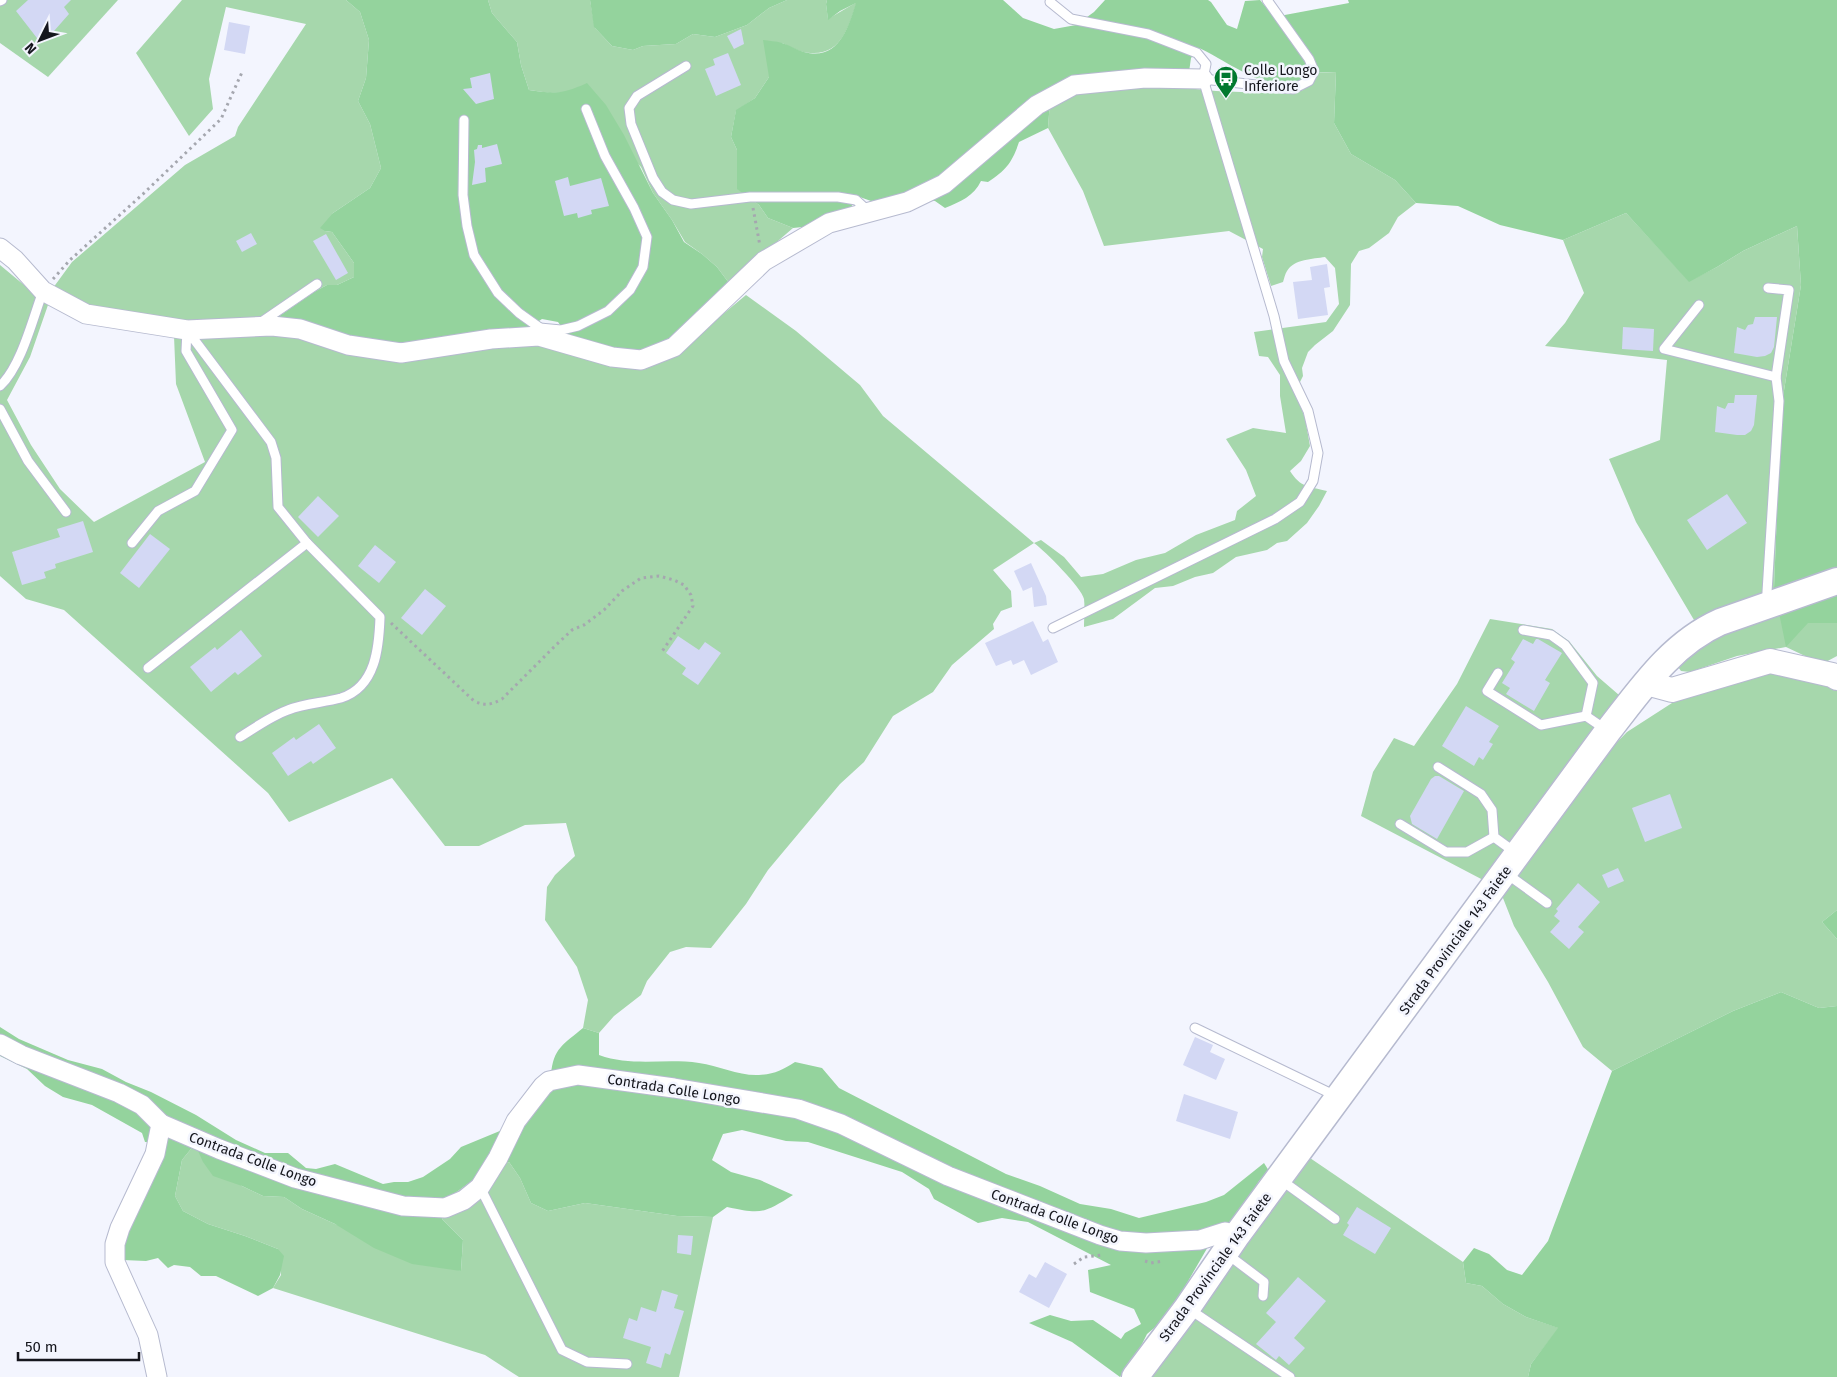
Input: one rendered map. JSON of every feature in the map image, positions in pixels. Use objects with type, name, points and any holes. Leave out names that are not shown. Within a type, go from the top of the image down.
[{"type":"main road","name":"Strada Provinciale 143 Faiete","points":[[1135,1377],[1187,1308],[1231,1243],[1608,730],[1663,663],[1689,638],[1704,629],[1837,581]]},
{"type":"street","points":[[0,248],[15,260],[43,291],[86,314],[187,330],[272,326],[300,328],[348,345],[401,353],[540,332],[612,357],[641,360],[674,347],[764,261],[829,223],[907,202],[944,184],[1037,105],[1074,85],[1145,78],[1203,79]]},
{"type":"street","points":[[1646,683],[1672,690],[1770,661],[1832,675],[1837,678]]},
{"type":"street","name":"Contrada Colle Longo","points":[[0,1044],[21,1055],[119,1093],[142,1105],[161,1124],[219,1149],[295,1178],[403,1206],[445,1208],[464,1200],[480,1187],[498,1158],[516,1122],[543,1086],[549,1081],[578,1075],[674,1088],[798,1109],[841,1124],[948,1176],[1120,1241],[1146,1243],[1200,1240],[1224,1232],[1231,1243]]},
{"type":"street","points":[[157,1377],[148,1335],[115,1262],[114,1244],[155,1154],[161,1124]]},
{"type":"lane","points":[[1203,79],[1293,89],[1309,81],[1314,71],[1309,59],[1267,0]]},
{"type":"lane","points":[[1050,2],[1071,19],[1148,34],[1197,53],[1206,64],[1203,79],[1274,316],[1284,361],[1308,411],[1318,452],[1313,481],[1300,502],[1275,519],[1053,628]]},
{"type":"lane","points":[[686,66],[637,96],[629,108],[631,124],[653,178],[662,192],[674,200],[691,204],[750,197],[838,197],[856,200],[868,211]]},
{"type":"lane","points":[[464,120],[463,195],[467,226],[474,255],[498,293],[540,332],[578,326],[608,311],[630,290],[643,267],[647,237],[634,208],[605,156],[586,109]]},
{"type":"lane","points":[[254,327],[317,284]]},
{"type":"lane","points":[[1768,288],[1789,290],[1776,377],[1779,401],[1767,592],[1768,605]]},
{"type":"lane","points":[[0,386],[7,380],[17,362],[43,291]]},
{"type":"lane","points":[[1699,304],[1664,349],[1776,377]]},
{"type":"lane","points":[[132,543],[158,512],[196,491],[232,430],[186,351],[187,330]]},
{"type":"lane","points":[[187,330],[271,442],[276,458],[278,508],[307,543],[380,617],[379,643],[373,667],[360,686],[342,698],[313,702],[286,711],[240,737]]},
{"type":"lane","points":[[0,410],[28,461],[66,512]]},
{"type":"lane","points":[[148,668],[307,543]]},
{"type":"lane","points":[[1523,630],[1551,635],[1566,644],[1593,682],[1586,716]]},
{"type":"lane","points":[[1498,673],[1487,691],[1541,725],[1586,716],[1608,730]]},
{"type":"lane","points":[[1438,767],[1481,794],[1492,810],[1494,836],[1511,863],[1547,903]]},
{"type":"lane","points":[[1400,824],[1446,852],[1467,852],[1494,836]]},
{"type":"lane","points":[[1195,1028],[1339,1097]]},
{"type":"lane","points":[[1279,1179],[1335,1218]]},
{"type":"lane","points":[[480,1187],[562,1350],[587,1362],[627,1364]]},
{"type":"lane","points":[[1231,1243],[1264,1282],[1262,1296]]},
{"type":"lane","points":[[1187,1308],[1290,1377]]},
{"type":"path","points":[[43,291],[70,260],[143,194],[221,119],[243,70]]},
{"type":"path","points":[[750,197],[764,261]]},
{"type":"path","points":[[380,617],[388,620],[474,701],[483,705],[492,704],[502,699],[572,630],[584,625],[604,610],[622,591],[641,578],[660,576],[684,585],[692,595],[693,606],[662,653]]},
{"type":"green space","points":[[0,0],[118,0],[48,77],[0,43]]},
{"type":"green space","points":[[182,0],[346,0],[360,12],[369,40],[366,78],[358,101],[370,124],[381,168],[370,188],[333,213],[325,231],[332,232],[354,263],[354,277],[337,285],[327,285],[278,317],[252,323],[210,324],[92,311],[53,288],[72,262],[185,165],[235,136],[238,127],[306,24],[226,7],[209,79],[213,109],[189,136],[136,53]]},
{"type":"green space","points":[[346,0],[488,0],[492,13],[517,42],[521,65],[529,90],[559,92],[587,83],[606,105],[624,135],[653,193],[672,220],[684,242],[717,267],[729,283],[666,343],[639,350],[571,340],[558,322],[542,319],[530,327],[518,331],[401,344],[370,344],[289,324],[278,317],[327,285],[337,285],[354,277],[354,263],[332,232],[320,228],[333,213],[370,188],[381,168],[370,124],[358,101],[366,78],[369,40],[360,12]]},
{"type":"green space","points":[[488,0],[590,0],[595,28],[612,46],[633,50],[643,46],[676,44],[693,34],[715,37],[747,25],[769,8],[787,0],[827,0],[828,19],[857,2],[843,37],[830,49],[822,52],[807,53],[782,43],[769,77],[755,98],[736,111],[731,137],[737,150],[737,188],[759,205],[768,218],[793,228],[729,283],[717,267],[685,242],[653,193],[641,167],[567,92],[550,93],[529,90],[521,65],[517,42],[492,13]]},
{"type":"green space","points":[[590,0],[787,0],[769,8],[747,25],[715,37],[693,34],[676,44],[643,46],[633,50],[612,46],[594,27]]},
{"type":"green space","points":[[827,0],[1003,0],[1023,18],[1054,29],[1076,25],[1094,12],[1105,0],[1208,0],[1227,25],[1237,29],[1245,1],[1260,0],[1274,17],[1349,3],[1348,0],[1837,0],[1837,623],[1808,623],[1786,647],[1774,588],[1781,409],[1801,285],[1797,226],[1743,251],[1689,282],[1626,213],[1563,240],[1500,225],[1458,206],[1416,203],[1395,180],[1351,154],[1334,123],[1336,72],[1309,73],[1299,82],[1286,85],[1271,83],[1239,70],[1199,48],[1191,58],[1189,72],[1051,87],[1048,128],[1019,142],[1011,161],[1004,170],[988,182],[981,181],[975,191],[966,198],[945,208],[935,201],[896,198],[871,201],[857,196],[850,209],[812,226],[793,228],[768,218],[759,205],[737,189],[737,150],[731,137],[736,110],[755,98],[769,77],[763,40],[780,42],[804,52],[816,54],[826,52],[840,40],[856,3],[828,20]]},
{"type":"green space","points":[[1336,72],[1334,123],[1351,154],[1395,180],[1416,203],[1398,217],[1389,233],[1369,248],[1359,251],[1351,264],[1350,305],[1333,331],[1308,352],[1302,368],[1303,376],[1295,392],[1305,418],[1310,446],[1301,461],[1290,471],[1298,481],[1310,487],[1327,491],[1319,506],[1307,523],[1287,541],[1277,543],[1267,550],[1236,557],[1213,573],[1195,577],[1173,586],[1155,588],[1113,619],[1084,627],[1084,599],[1082,594],[1062,570],[1034,543],[1041,540],[1064,557],[1081,577],[1103,574],[1136,560],[1165,553],[1196,535],[1235,520],[1237,511],[1256,496],[1246,470],[1226,439],[1253,428],[1286,433],[1280,396],[1280,375],[1268,357],[1259,356],[1254,332],[1326,322],[1339,304],[1335,268],[1325,257],[1304,260],[1294,264],[1287,271],[1283,282],[1271,286],[1262,257],[1263,249],[1229,231],[1104,246],[1083,191],[1048,128],[1051,87],[1071,77],[1216,91],[1289,94],[1303,90],[1312,83],[1317,73]]},
{"type":"green space","points":[[1626,213],[1689,281],[1743,251],[1797,226],[1801,285],[1781,409],[1774,588],[1694,620],[1636,522],[1609,459],[1660,440],[1667,360],[1545,346],[1565,323],[1584,293],[1563,240]]},
{"type":"green space","points":[[0,265],[48,305],[30,357],[7,400],[31,445],[60,489],[94,522],[205,462],[176,384],[174,336],[211,339],[265,332],[477,349],[532,344],[670,358],[746,295],[796,331],[860,385],[883,416],[1034,543],[993,570],[1011,591],[1012,607],[1001,611],[993,624],[994,629],[952,665],[933,692],[893,716],[864,762],[840,784],[768,870],[746,904],[711,948],[686,947],[670,952],[647,981],[641,995],[614,1016],[599,1033],[583,1028],[588,1000],[577,967],[545,920],[547,887],[555,875],[575,856],[566,823],[525,825],[479,846],[445,846],[392,778],[289,822],[268,793],[64,610],[26,599],[0,576]]},
{"type":"green space","points":[[1779,609],[1808,623],[1837,623],[1837,656],[1822,664],[1786,647],[1737,656],[1690,672],[1681,671],[1676,664],[1721,630]]},
{"type":"green space","points":[[1490,619],[1552,629],[1569,641],[1597,676],[1619,695],[1485,881],[1361,816],[1373,772],[1394,738],[1414,746],[1457,684]]},
{"type":"green space","points":[[1774,671],[1837,686],[1837,910],[1822,922],[1837,939],[1837,1006],[1819,1008],[1781,992],[1733,1011],[1612,1071],[1583,1047],[1548,982],[1514,926],[1501,893],[1592,768],[1627,732],[1672,703],[1725,681]]},
{"type":"green space","points":[[1837,910],[1837,939],[1822,922]]},
{"type":"green space","points":[[1781,992],[1819,1008],[1837,1006],[1837,1377],[1528,1377],[1531,1364],[1558,1328],[1526,1317],[1503,1304],[1482,1286],[1466,1283],[1463,1262],[1474,1248],[1489,1254],[1507,1270],[1522,1275],[1548,1241],[1612,1071],[1733,1011]]},
{"type":"green space","points":[[0,1027],[19,1039],[68,1060],[102,1069],[126,1082],[151,1092],[196,1115],[236,1140],[265,1153],[288,1153],[306,1168],[316,1169],[335,1164],[383,1184],[408,1182],[423,1177],[450,1159],[461,1147],[507,1128],[551,1075],[557,1052],[583,1028],[599,1033],[599,1055],[611,1059],[699,1063],[752,1075],[774,1073],[795,1062],[822,1068],[839,1088],[1006,1174],[1040,1186],[1080,1204],[1111,1209],[1139,1218],[1206,1202],[1224,1195],[1264,1163],[1269,1171],[1259,1181],[1218,1246],[1209,1245],[1176,1302],[1159,1324],[1147,1334],[1140,1348],[1120,1377],[1072,1342],[1029,1323],[1050,1315],[1071,1321],[1093,1320],[1121,1339],[1125,1333],[1141,1324],[1134,1309],[1090,1292],[1088,1270],[1111,1265],[1028,1222],[1002,1218],[978,1223],[934,1199],[929,1189],[902,1172],[808,1142],[786,1141],[742,1130],[723,1134],[712,1160],[731,1172],[760,1180],[793,1195],[775,1206],[762,1211],[747,1211],[727,1207],[713,1217],[677,1216],[585,1203],[548,1211],[531,1203],[520,1178],[509,1162],[473,1180],[451,1196],[442,1219],[463,1240],[461,1271],[412,1264],[374,1248],[335,1224],[302,1209],[284,1197],[263,1196],[213,1176],[203,1162],[195,1144],[182,1160],[175,1196],[183,1211],[208,1224],[278,1249],[284,1256],[280,1275],[273,1288],[258,1296],[216,1276],[201,1276],[190,1267],[174,1265],[168,1268],[158,1258],[146,1261],[123,1260],[119,1247],[164,1143],[145,1142],[142,1133],[92,1105],[63,1097],[45,1086],[27,1069],[0,1056]]},
{"type":"green space","points":[[195,1144],[242,1186],[263,1196],[284,1197],[302,1209],[335,1224],[461,1271],[463,1240],[442,1219],[451,1196],[473,1180],[509,1162],[520,1178],[531,1203],[548,1211],[585,1203],[677,1216],[713,1217],[679,1377],[519,1377],[485,1355],[273,1288],[281,1275],[278,1249],[208,1224],[183,1211],[175,1196],[182,1160]]},
{"type":"green space","points":[[1310,1158],[1463,1262],[1466,1283],[1482,1286],[1503,1304],[1526,1317],[1559,1328],[1531,1364],[1528,1377],[1151,1377]]},
{"type":"building","points":[[28,0],[71,0],[64,7],[69,14],[54,31],[40,42],[16,11]]},
{"type":"building","points":[[229,22],[250,26],[245,54],[224,50]]},
{"type":"building","points":[[741,29],[744,44],[734,49],[727,36]]},
{"type":"building","points":[[728,53],[741,85],[716,96],[705,69],[715,65],[713,59]]},
{"type":"building","points":[[490,73],[494,99],[476,104],[463,89],[472,88],[470,78]]},
{"type":"building","points":[[497,144],[502,164],[485,168],[486,182],[472,185],[475,162],[474,150],[477,149],[478,145],[482,145],[482,148]]},
{"type":"building","points":[[568,177],[570,186],[601,178],[609,206],[591,210],[592,214],[578,218],[577,213],[564,216],[555,181]]},
{"type":"building","points":[[251,233],[257,244],[242,252],[236,241]]},
{"type":"building","points":[[326,234],[348,273],[336,280],[313,241]]},
{"type":"building","points":[[1327,264],[1330,287],[1324,288],[1328,315],[1298,319],[1293,282],[1312,280],[1310,267]]},
{"type":"building","points":[[1755,317],[1777,317],[1774,347],[1771,353],[1757,357],[1734,353],[1737,327],[1745,330],[1748,325],[1753,324]]},
{"type":"building","points":[[1623,327],[1654,329],[1653,351],[1622,349]]},
{"type":"building","points":[[1735,395],[1757,395],[1754,425],[1751,431],[1745,435],[1715,432],[1717,406],[1725,409],[1728,403],[1734,403]]},
{"type":"building","points":[[1727,494],[1747,523],[1707,550],[1687,520]]},
{"type":"building","points":[[318,496],[339,516],[318,537],[298,517]]},
{"type":"building","points":[[83,521],[93,552],[55,564],[56,568],[44,572],[46,578],[22,585],[12,552],[60,537],[57,529]]},
{"type":"building","points":[[150,534],[170,549],[139,588],[120,573]]},
{"type":"building","points":[[375,545],[396,562],[379,583],[358,566]]},
{"type":"building","points":[[1031,563],[1046,596],[1047,605],[1034,607],[1032,587],[1023,591],[1014,571]]},
{"type":"building","points":[[425,589],[446,606],[422,635],[401,618]]},
{"type":"building","points":[[1033,621],[1043,642],[1048,639],[1058,662],[1031,675],[1024,660],[1013,665],[1011,660],[996,666],[985,643]]},
{"type":"building","points":[[241,630],[262,656],[238,675],[235,672],[211,692],[190,667],[215,647],[217,650]]},
{"type":"building","points":[[678,636],[699,650],[705,642],[721,653],[698,685],[682,674],[686,668],[666,653]]},
{"type":"building","points":[[1523,639],[1533,644],[1538,639],[1562,653],[1545,680],[1550,683],[1534,711],[1506,694],[1510,688],[1502,683],[1515,662],[1511,659]]},
{"type":"building","points":[[1466,706],[1499,726],[1489,742],[1493,744],[1483,760],[1479,757],[1474,766],[1442,746]]},
{"type":"building","points":[[319,724],[336,748],[313,764],[311,761],[288,776],[272,753],[294,737],[296,740]]},
{"type":"building","points":[[1439,776],[1464,791],[1437,839],[1412,824],[1410,816],[1431,779]]},
{"type":"building","points":[[1670,794],[1682,828],[1645,842],[1632,808]]},
{"type":"building","points":[[1618,868],[1624,881],[1608,888],[1602,875]]},
{"type":"building","points":[[1578,883],[1600,902],[1578,927],[1584,932],[1569,949],[1550,932],[1560,921],[1554,916],[1558,911],[1556,909]]},
{"type":"building","points":[[1195,1037],[1213,1045],[1210,1052],[1225,1059],[1216,1080],[1183,1065]]},
{"type":"building","points":[[1184,1094],[1238,1112],[1230,1139],[1176,1121]]},
{"type":"building","points":[[1357,1207],[1391,1228],[1375,1254],[1343,1235],[1349,1225],[1347,1223]]},
{"type":"building","points":[[678,1235],[693,1236],[691,1255],[677,1253]]},
{"type":"building","points":[[1045,1262],[1067,1274],[1049,1308],[1019,1292],[1029,1274],[1036,1278]]},
{"type":"building","points":[[1298,1277],[1326,1301],[1294,1338],[1305,1348],[1289,1365],[1279,1356],[1276,1360],[1256,1344],[1276,1322],[1266,1313]]},
{"type":"building","points":[[662,1290],[678,1295],[674,1308],[684,1311],[670,1355],[665,1353],[661,1368],[646,1363],[651,1347],[623,1338],[629,1318],[637,1321],[641,1307],[656,1312]]},
{"type":"place","name":"Colle Longo Inferiore","points":[[1226,99]]}]
